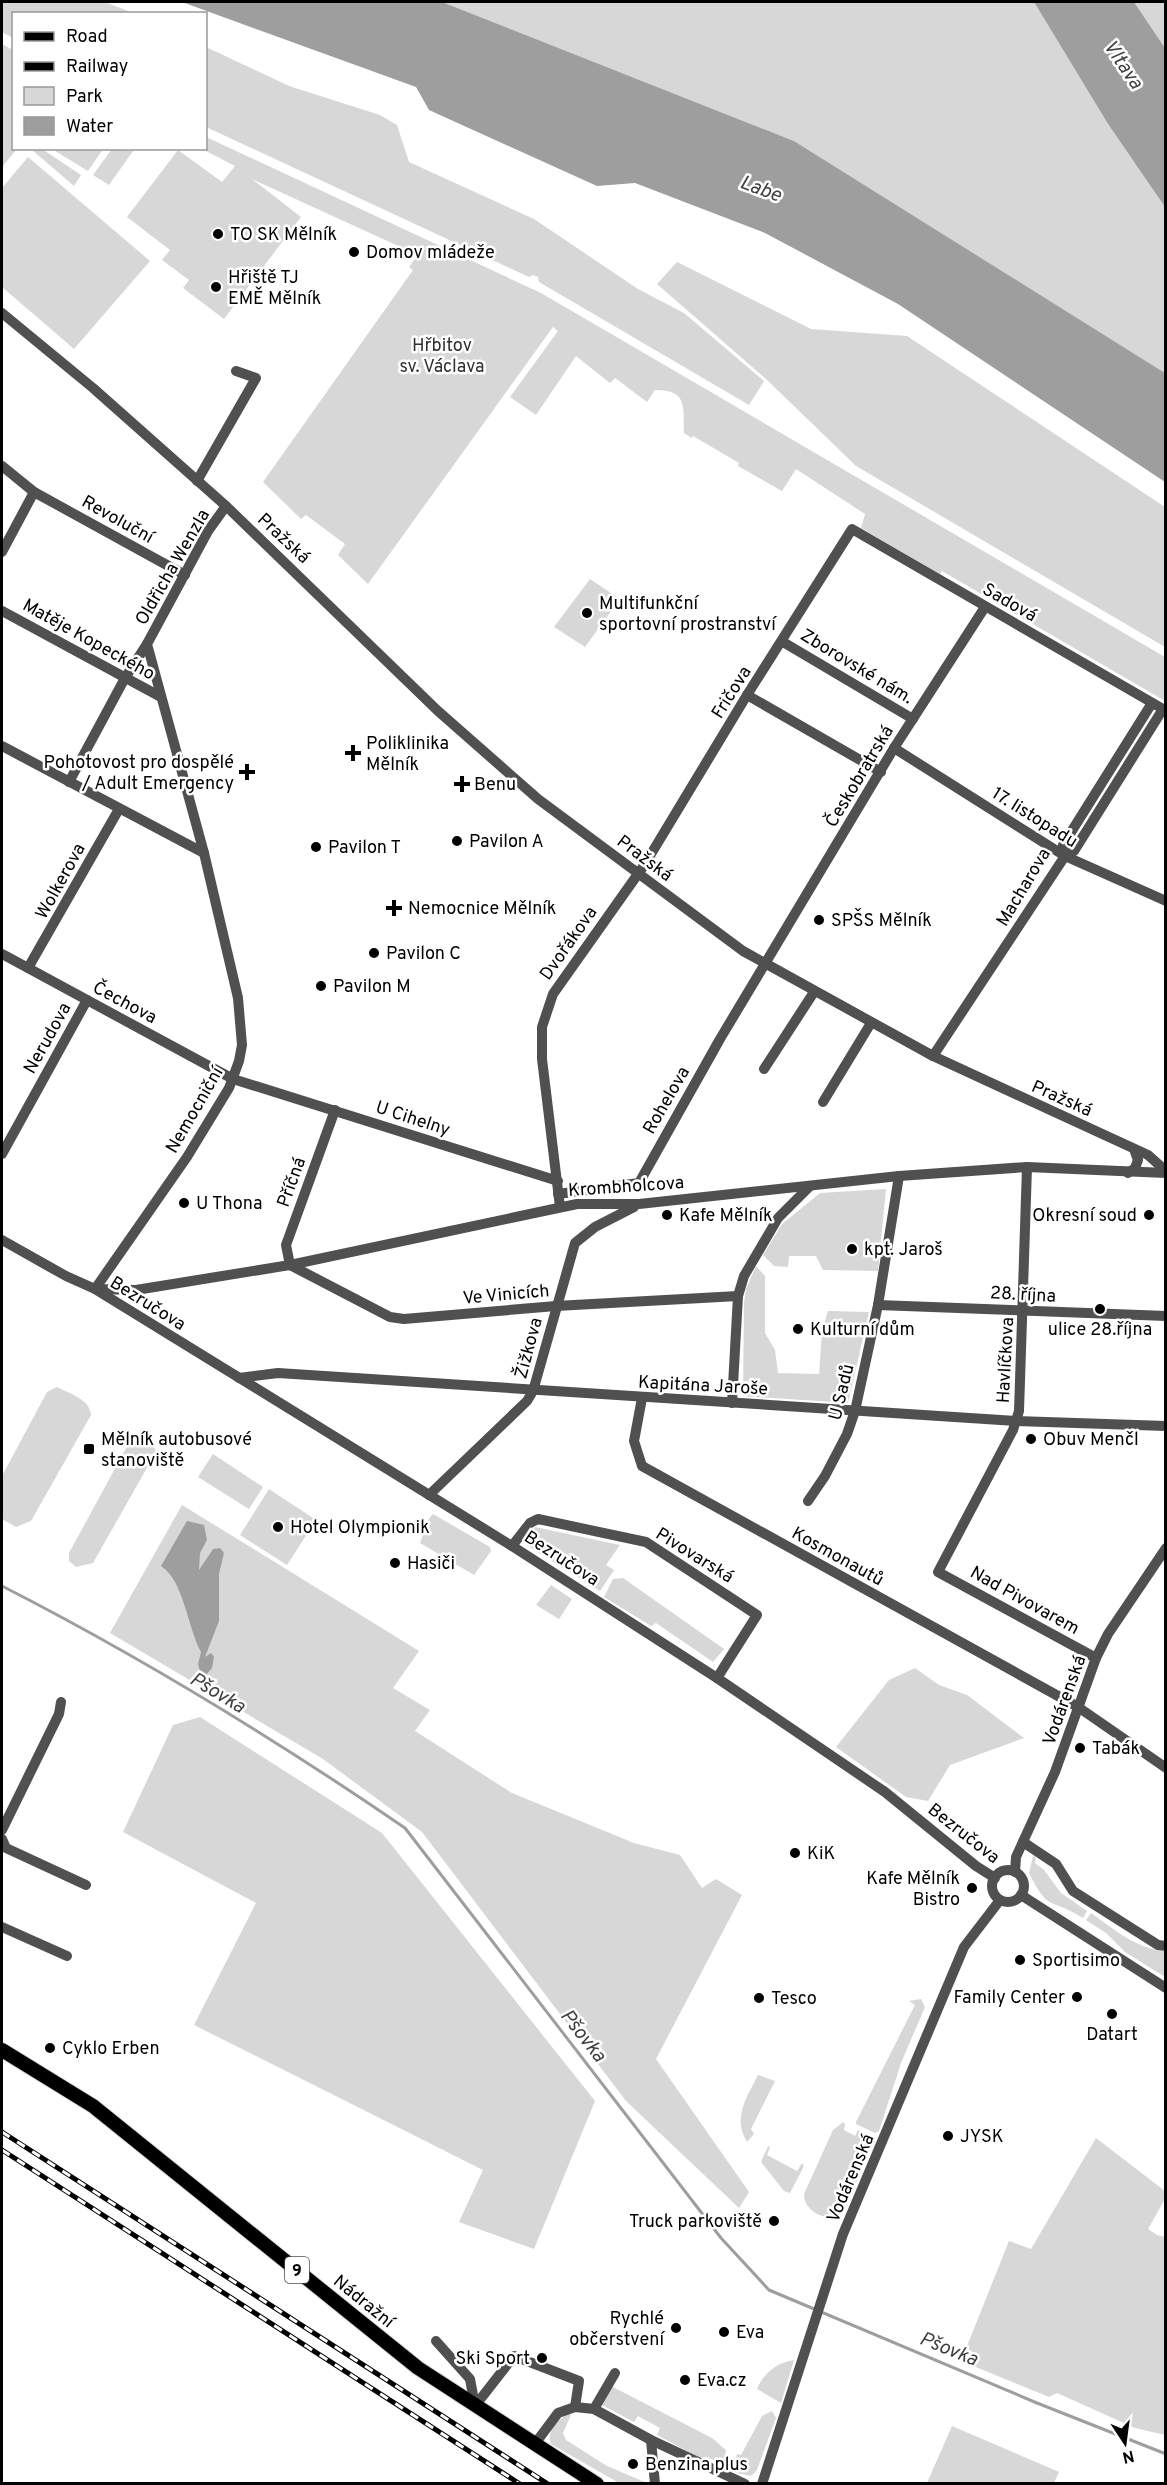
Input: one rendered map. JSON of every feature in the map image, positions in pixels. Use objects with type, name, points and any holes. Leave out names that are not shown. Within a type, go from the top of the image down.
[{"type":"main road","name":"Nádražní","points":[[2,2050],[93,2106],[417,2368],[597,2484]]},
{"type":"street","name":"Pražská","points":[[2,313],[93,388],[226,506],[438,711],[538,799],[638,874],[765,964],[871,1023],[933,1056],[1134,1149],[1166,1161]]},
{"type":"street","points":[[197,481],[256,378],[236,371]]},
{"type":"street","name":"Revoluční","points":[[2,466],[34,492],[185,575]]},
{"type":"street","points":[[2,552],[34,492]]},
{"type":"street","name":"Oldřicha Wenzla","points":[[69,782],[208,531],[226,506]]},
{"type":"street","name":"Fričova","points":[[638,874],[852,529]]},
{"type":"street","name":"Sadová","points":[[852,529],[1163,709],[1074,851],[1065,856]]},
{"type":"street","name":"Českobratrská","points":[[765,964],[894,748],[985,607]]},
{"type":"street","name":"Matěje Kopeckého","points":[[2,611],[161,697]]},
{"type":"street","name":"Zborovské nám.","points":[[783,642],[913,719]]},
{"type":"street","name":"Oldřicha Wenzla","points":[[147,644],[204,853]]},
{"type":"street","points":[[747,695],[881,772]]},
{"type":"street","name":"Macharova","points":[[933,1056],[1065,856],[1063,845],[1152,703]]},
{"type":"street","points":[[2,746],[204,853]]},
{"type":"street","name":"17. listopadu","points":[[894,748],[1065,856],[1166,901]]},
{"type":"street","name":"Wolkerova","points":[[28,968],[119,809]]},
{"type":"street","name":"Nemocniční","points":[[96,1289],[187,1157],[234,1079],[242,1045],[238,998],[204,853]]},
{"type":"street","name":"Dvořákova","points":[[558,1181],[542,1059],[542,1027],[553,994],[638,874]]},
{"type":"street","name":"Čechova","points":[[2,954],[234,1079]]},
{"type":"street","name":"Rohelova","points":[[558,1194],[639,1183],[765,964]]},
{"type":"street","points":[[764,1069],[814,992]]},
{"type":"street","name":"Nerudova","points":[[2,1154],[87,1000]]},
{"type":"street","points":[[823,1102],[871,1023]]},
{"type":"street","name":"U Cihelny","points":[[234,1079],[558,1181]]},
{"type":"street","name":"Příčná","points":[[291,1265],[286,1245],[335,1110]]},
{"type":"street","points":[[1128,1173],[1135,1168],[1138,1160],[1134,1149]]},
{"type":"street","name":"Pražská","points":[[1148,1155],[1166,1172]]},
{"type":"street","name":"Krombholcova","points":[[96,1289],[136,1290],[291,1265],[577,1204],[639,1204],[899,1176],[1027,1167],[1128,1173],[1166,1172]]},
{"type":"street","name":"Havlíčkova","points":[[938,1572],[957,1541],[1016,1421],[1024,1311],[1027,1167]]},
{"type":"street","name":"U Sadů","points":[[808,1501],[842,1445],[855,1411],[878,1305],[899,1176]]},
{"type":"street","points":[[558,1181],[560,1207]]},
{"type":"street","points":[[732,1403],[738,1296],[744,1276],[778,1218],[811,1186],[808,1186]]},
{"type":"street","name":"Žižkova","points":[[429,1495],[527,1401],[533,1391],[575,1243],[595,1227],[639,1204]]},
{"type":"street","points":[[2,1240],[66,1276],[96,1289]]},
{"type":"street","name":"Ve Vinicích","points":[[291,1265],[390,1317],[404,1319],[556,1306],[738,1296]]},
{"type":"street","name":"Bezručova","points":[[96,1289],[512,1546],[717,1678],[885,1792],[976,1866],[995,1878]]},
{"type":"street","name":"28. října","points":[[878,1305],[1166,1316]]},
{"type":"street","name":"Kapitána Jaroše","points":[[239,1377],[278,1373],[1016,1421],[1166,1426]]},
{"type":"street","name":"Kosmonautů","points":[[642,1398],[634,1441],[642,1466],[1078,1707],[1166,1768]]},
{"type":"street","name":"Pivovarská","points":[[512,1546],[530,1523],[538,1519],[646,1542],[758,1615],[717,1678]]},
{"type":"street","name":"Vodárenská","points":[[1015,1872],[1016,1857],[1056,1772],[1096,1658],[1108,1634],[1166,1548]]},
{"type":"street","name":"Nad Pivovarem","points":[[938,1572],[1096,1658]]},
{"type":"street","points":[[2,1830],[59,1714],[61,1702]]},
{"type":"street","points":[[2,1839],[6,1848],[86,1885]]},
{"type":"street","name":"Bezručova","points":[[1023,1842],[1056,1864],[1073,1891],[1158,1945],[1166,1946]]},
{"type":"street","name":"Bezručova","points":[[1000,1900],[993,1893],[995,1878],[1005,1871],[1015,1872],[1024,1884],[1021,1895]]},
{"type":"street","points":[[1000,1900],[1012,1902],[1021,1895],[1166,1988]]},
{"type":"street","name":"Vodárenská","points":[[762,2484],[843,2234],[964,1947],[1000,1900]]},
{"type":"street","points":[[2,1927],[67,1956]]},
{"type":"street","points":[[436,2341],[470,2379],[475,2406]]},
{"type":"street","points":[[475,2406],[514,2356],[579,2381],[575,2407]]},
{"type":"street","points":[[594,2409],[615,2373]]},
{"type":"street","points":[[534,2445],[558,2413],[575,2407],[594,2409],[651,2440],[745,2484]]},
{"type":"street","points":[[651,2440],[655,2484]]},
{"type":"green space","points":[[2,2],[105,2],[130,12],[12,12],[12,37],[2,32]]},
{"type":"green space","points":[[442,2],[1034,2],[1108,124],[1165,207],[1165,373],[794,141]]},
{"type":"green space","points":[[1134,2],[1165,2],[1165,48]]},
{"type":"green space","points":[[2,44],[12,49],[12,150],[16,150],[2,167]]},
{"type":"green space","points":[[207,47],[289,86],[380,115],[397,125],[409,162],[534,219],[638,289],[684,313],[764,381],[749,405],[539,282],[538,277],[533,275],[529,277],[207,127]]},
{"type":"green space","name":"Hřbitov sv. Václava","points":[[207,137],[541,293],[1165,657],[1165,701],[942,571],[940,574],[861,528],[865,514],[796,469],[782,491],[738,466],[739,463],[684,433],[682,401],[673,393],[655,390],[647,402],[615,378],[610,383],[576,356],[536,415],[510,397],[558,331],[553,327],[368,584],[338,555],[345,544],[306,515],[301,519],[263,482],[413,270],[409,267],[418,255],[252,179],[301,217],[224,319],[183,288],[189,280],[162,260],[170,250],[127,217],[178,150],[222,182],[235,166],[204,150],[207,150]]},
{"type":"green space","points":[[32,150],[44,150],[81,175],[74,186]]},
{"type":"green space","points":[[54,150],[102,150],[88,171]]},
{"type":"green space","points":[[111,150],[133,151],[109,185],[93,175]]},
{"type":"green space","points":[[28,157],[150,261],[74,349],[2,287],[2,188]]},
{"type":"green space","points":[[677,262],[811,329],[907,336],[1165,507],[1165,647],[856,466],[765,378],[657,284]]},
{"type":"green space","name":"Multifunkční sportovní prostranství","points":[[590,579],[620,599],[585,647],[554,627]]},
{"type":"green space","points":[[886,1189],[878,1271],[823,1270],[816,1256],[789,1256],[788,1267],[774,1266],[763,1255],[782,1224],[820,1193]]},
{"type":"green space","points":[[756,1266],[765,1276],[765,1333],[775,1350],[778,1373],[819,1374],[822,1331],[828,1311],[869,1312],[848,1403],[743,1396],[744,1303],[746,1289]]},
{"type":"green space","points":[[57,1387],[83,1401],[90,1409],[91,1415],[31,1521],[16,1527],[2,1519],[2,1476],[47,1392]]},
{"type":"green space","points":[[137,1436],[150,1440],[156,1452],[93,1563],[76,1567],[69,1561],[69,1553],[130,1441]]},
{"type":"green space","points":[[213,1454],[263,1487],[249,1509],[198,1477]]},
{"type":"green space","name":"Hotel Olympionik","points":[[269,1489],[316,1520],[287,1565],[240,1535]]},
{"type":"green space","points":[[182,1505],[419,1651],[393,1688],[430,1710],[415,1731],[512,1793],[634,1843],[680,1855],[702,1888],[716,1879],[742,1895],[656,2059],[749,2192],[739,2208],[626,2101],[422,1832],[323,1759],[110,1633]]},
{"type":"green space","points":[[433,1514],[490,1547],[491,1551],[474,1575],[420,1543]]},
{"type":"green space","points":[[535,1527],[620,1545],[606,1565],[614,1570],[600,1591],[523,1543]]},
{"type":"green space","points":[[623,1578],[724,1649],[713,1662],[656,1623],[651,1626],[604,1597],[613,1579]]},
{"type":"green space","points":[[551,1585],[572,1599],[559,1619],[536,1605]]},
{"type":"green space","points":[[915,1668],[939,1685],[967,1695],[1024,1738],[950,1765],[928,1801],[906,1797],[836,1747],[889,1680]]},
{"type":"green space","points":[[200,1717],[382,1833],[595,2101],[534,2249],[459,2222],[483,2170],[194,2025],[256,1903],[123,1832],[173,1725]]},
{"type":"green space","points":[[1033,1856],[1036,1857],[1035,1863],[1044,1870],[1061,1893],[1087,1911],[1083,1918],[1051,1903],[1041,1894],[1029,1873]]},
{"type":"green space","points":[[1091,1913],[1135,1942],[1165,1951],[1165,1977],[1125,1952],[1106,1933],[1086,1920]]},
{"type":"green space","points":[[921,1999],[925,2007],[901,2063],[879,2131],[875,2133],[856,2122],[915,2005],[909,2001]]},
{"type":"green space","points":[[758,2075],[775,2081],[751,2129],[754,2134],[747,2142],[743,2133],[741,2116]]},
{"type":"green space","points":[[843,2122],[844,2130],[855,2136],[858,2130],[875,2140],[845,2208],[832,2218],[822,2216],[809,2208],[804,2194],[833,2130]]},
{"type":"green space","points":[[1096,2138],[1165,2191],[1165,2199],[1148,2229],[1165,2237],[1165,2435],[1135,2428],[1057,2393],[1049,2397],[961,2361],[1009,2241],[1031,2249]]},
{"type":"green space","points":[[768,2146],[770,2147],[767,2155],[797,2171],[802,2163],[804,2166],[790,2193],[784,2191],[761,2162]]},
{"type":"green space","points":[[794,2360],[781,2403],[757,2389],[772,2369]]},
{"type":"green space","points":[[611,2386],[712,2438],[726,2450],[724,2460],[719,2462],[706,2457],[700,2458],[657,2435],[660,2428],[638,2416],[634,2422],[600,2404]]},
{"type":"green space","points":[[772,2411],[776,2418],[757,2470],[751,2476],[737,2473],[733,2466],[737,2454],[741,2455],[762,2416]]},
{"type":"green space","points":[[568,2414],[571,2415],[563,2433],[566,2440],[607,2466],[647,2483],[619,2483],[551,2444],[550,2435],[553,2426]]},
{"type":"green space","points":[[952,2426],[1059,2472],[1054,2483],[927,2483]]},
{"type":"water","name":"Labe","points":[[182,2],[442,2],[794,141],[1165,373],[1165,482],[898,304],[765,233],[635,183],[597,186],[429,110],[416,87]]},
{"type":"water","name":"Vltava","points":[[1034,2],[1134,2],[1165,48],[1165,207],[1108,124]]},
{"type":"water","points":[[187,1521],[204,1525],[207,1540],[200,1553],[199,1570],[213,1549],[220,1548],[224,1553],[219,1574],[219,1621],[205,1657],[211,1653],[214,1657],[212,1668],[206,1675],[201,1675],[198,1664],[201,1652],[180,1593],[169,1573],[161,1566]]},
{"type":"waterway","name":"Pšovka","points":[[2,1586],[156,1670],[308,1763],[405,1828],[721,2238],[769,2290],[1037,2403],[1166,2454]]},
{"type":"railway","points":[[2,2132],[548,2484]]},
{"type":"railway","points":[[2,2150],[520,2484]]},
{"type":"place","name":"TO SK Mělník","points":[[218,234]]},
{"type":"place","name":"Domov mládeže","points":[[354,252]]},
{"type":"place","name":"Hřiště TJ EMĚ Mělník","points":[[216,287]]},
{"type":"place","name":"Multifunkční sportovní prostranství","points":[[587,613]]},
{"type":"place","name":"Poliklinika Mělník","points":[[353,753]]},
{"type":"place","name":"Pohotovost pro dospělé / Adult Emergency","points":[[247,772]]},
{"type":"place","name":"Benu","points":[[462,784]]},
{"type":"place","name":"Pavilon A","points":[[457,841]]},
{"type":"place","name":"Pavilon T","points":[[316,847]]},
{"type":"place","name":"Nemocnice Mělník","points":[[394,908]]},
{"type":"place","name":"SPŠS Mělník","points":[[819,920]]},
{"type":"place","name":"Pavilon C","points":[[374,953]]},
{"type":"place","name":"Pavilon M","points":[[321,986]]},
{"type":"place","name":"U Thona","points":[[184,1203]]},
{"type":"place","name":"Kafe Mělník","points":[[667,1215]]},
{"type":"place","name":"Okresní soud","points":[[1149,1215]]},
{"type":"place","name":"kpt. Jaroš","points":[[852,1249]]},
{"type":"place","name":"ulice 28.října","points":[[1100,1309]]},
{"type":"place","name":"Kulturní dům","points":[[798,1329]]},
{"type":"place","name":"Obuv Menčl","points":[[1031,1439]]},
{"type":"place","name":"Mělník autobusové stanoviště","points":[[89,1449]]},
{"type":"place","name":"Hotel Olympionik","points":[[278,1527]]},
{"type":"place","name":"Hasiči","points":[[395,1563]]},
{"type":"place","name":"Tabák","points":[[1080,1748]]},
{"type":"place","name":"KiK","points":[[795,1853]]},
{"type":"place","name":"Kafe Mělník Bistro","points":[[972,1888]]},
{"type":"place","name":"Sportisimo","points":[[1020,1960]]},
{"type":"place","name":"Family Center","points":[[1077,1997]]},
{"type":"place","name":"Tesco","points":[[759,1998]]},
{"type":"place","name":"Datart","points":[[1112,2014]]},
{"type":"place","name":"Cyklo Erben","points":[[50,2048]]},
{"type":"place","name":"JYSK","points":[[948,2136]]},
{"type":"place","name":"Truck parkoviště","points":[[774,2221]]},
{"type":"place","name":"Rychlé občerstvení","points":[[676,2328]]},
{"type":"place","name":"Eva","points":[[724,2332]]},
{"type":"place","name":"Ski Sport","points":[[542,2358]]},
{"type":"place","name":"Eva.cz","points":[[685,2380]]},
{"type":"place","name":"Benzina plus","points":[[633,2464]]}]
